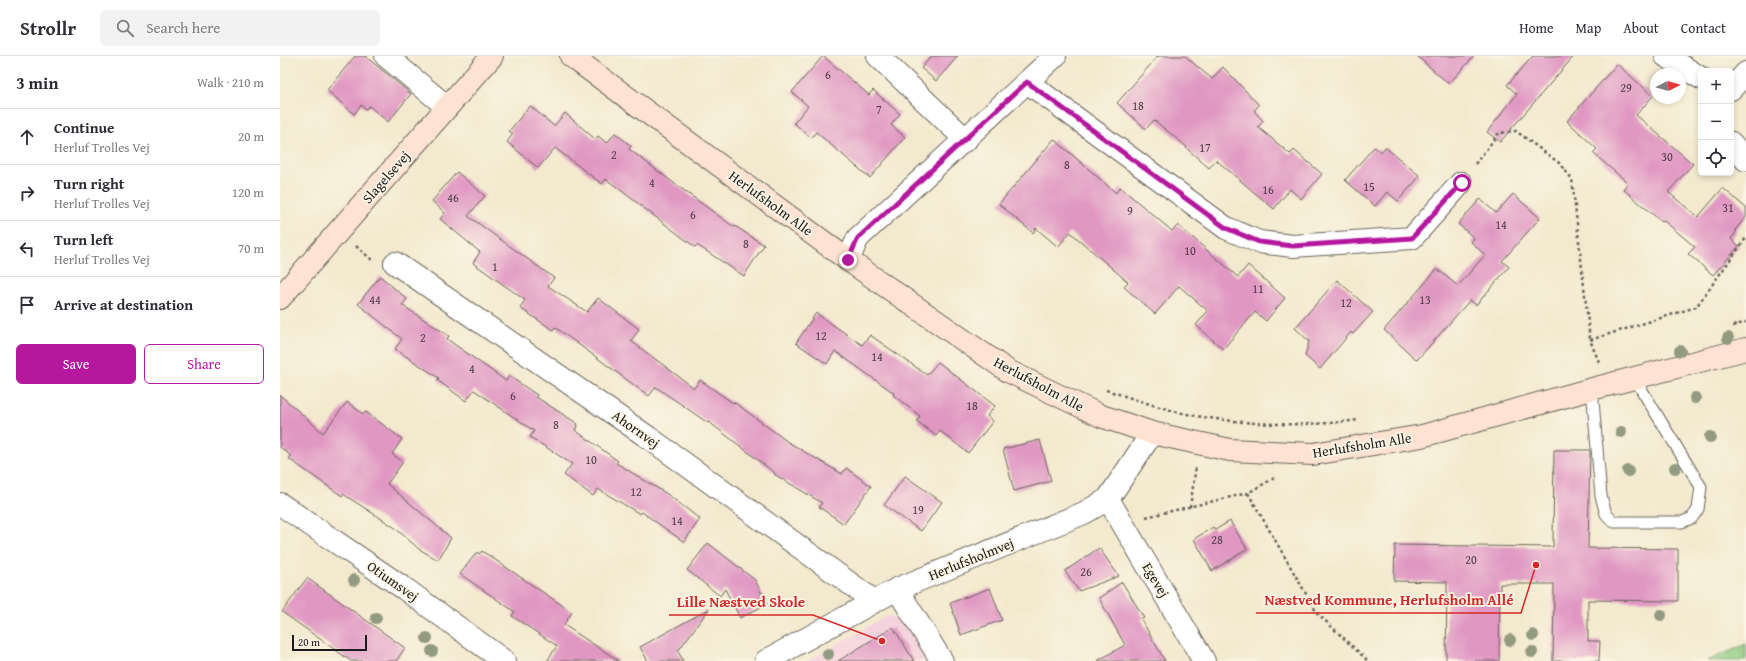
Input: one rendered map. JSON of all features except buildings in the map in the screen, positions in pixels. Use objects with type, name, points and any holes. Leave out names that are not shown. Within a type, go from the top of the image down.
[{"type":"street","points":[[386,56],[447,107]]},
{"type":"street","name":"Slagelsevej","points":[[280,298],[492,56]]},
{"type":"street","name":"Herlufsholm Alle","points":[[570,56],[848,260],[1008,371],[1100,416],[1152,433],[1230,450],[1313,454],[1422,436],[1592,389],[1636,379],[1746,349]]},
{"type":"street","points":[[878,56],[966,140]]},
{"type":"street","points":[[848,260],[858,238],[966,140],[1055,56]]},
{"type":"street","points":[[1666,56],[1698,76]]},
{"type":"street","points":[[1734,86],[1746,73]]},
{"type":"street","points":[[1027,82],[1226,228],[1259,242],[1293,246],[1412,238],[1462,183]]},
{"type":"street","points":[[1734,146],[1746,160]]},
{"type":"street","name":"Ahornvej","points":[[395,263],[652,440],[874,601]]},
{"type":"street","name":"Herlufsholmvej","points":[[766,661],[897,589],[1084,514],[1108,499],[1152,433]]},
{"type":"street","name":"Egevej","points":[[1108,499],[1204,661]]},
{"type":"street","name":"Otiumsvej","points":[[280,504],[405,589],[504,661]]},
{"type":"street","points":[[897,589],[942,661]]},
{"type":"lane","points":[[1592,389],[1601,496],[1606,514],[1614,522],[1682,522],[1692,518],[1698,509],[1701,487],[1636,379]]},
{"type":"path","points":[[1462,183],[1499,133],[1516,131],[1559,163],[1572,179],[1590,340],[1599,363]]},
{"type":"path","points":[[338,232],[386,271],[395,263]]},
{"type":"path","points":[[1590,340],[1696,307],[1746,238]]},
{"type":"path","points":[[1731,326],[1746,322]]},
{"type":"path","points":[[1591,365],[1606,361]]},
{"type":"path","points":[[1105,390],[1160,407],[1202,417],[1274,424],[1336,423],[1366,419]]},
{"type":"path","points":[[1122,522],[1248,493],[1281,474]]},
{"type":"path","points":[[1248,493],[1317,613],[1368,661]]},
{"type":"shaded area","points":[[887,616],[911,621],[935,661],[807,661]]},
{"type":"green space","points":[[1746,644],[1746,661],[1707,661]]},
{"type":"place","name":"Næstved Kommune, Herlufsholm Allé","points":[[1536,565]]},
{"type":"place","name":"Lille Næstved Skole","points":[[882,641]]},
{"type":"route","points":[[848,260],[858,238],[966,140],[1027,82],[1226,228],[1259,242],[1293,246],[1412,238],[1462,183]]}]
